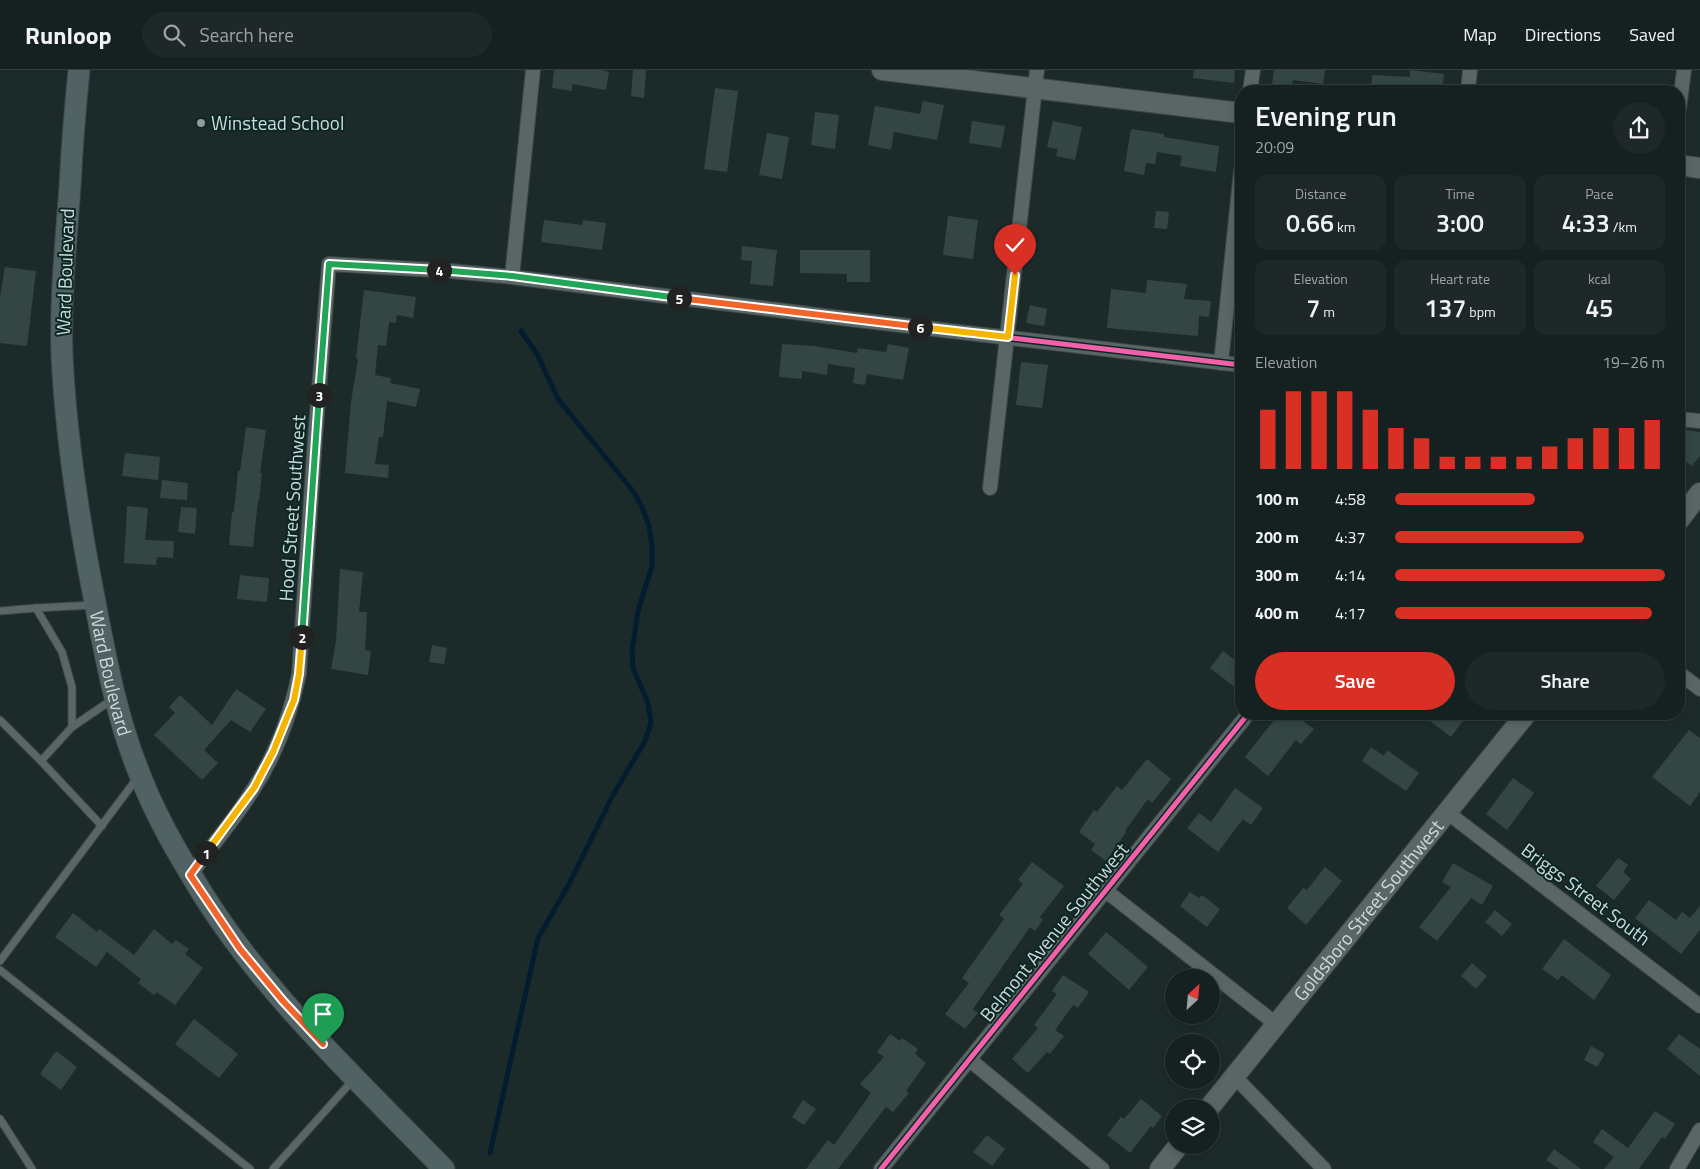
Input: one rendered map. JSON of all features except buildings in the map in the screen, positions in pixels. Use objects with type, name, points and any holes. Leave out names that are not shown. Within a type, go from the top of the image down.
[{"type":"main road","name":"Ward Boulevard","points":[[79,70],[72,132],[65,237],[62,357],[72,465],[95,605],[115,697],[140,775],[190,875],[240,949],[283,1001],[444,1169]]},
{"type":"street","points":[[533,70],[512,276],[848,319],[1235,364]]},
{"type":"street","points":[[882,70],[1036,79],[1235,112]]},
{"type":"street","points":[[1251,85],[1253,70]]},
{"type":"street","points":[[1469,85],[1470,70]]},
{"type":"street","points":[[1682,85],[1684,70]]},
{"type":"street","points":[[990,488],[1036,79]]},
{"type":"street","points":[[1685,166],[1700,168]]},
{"type":"street","points":[[1220,363],[1235,225]]},
{"type":"street","name":"Hood Street Southwest","points":[[190,875],[254,788],[273,752],[294,700],[299,674],[329,264],[451,270],[512,276]]},
{"type":"street","points":[[1685,419],[1700,421]]},
{"type":"street","points":[[1685,512],[1700,493]]},
{"type":"street","points":[[1685,678],[1700,690]]},
{"type":"street","name":"Belmont Avenue Southwest","points":[[881,1169],[1243,720]]},
{"type":"street","name":"Goldsboro Street Southwest","points":[[1216,1099],[1521,720]]},
{"type":"street","name":"Briggs Street South","points":[[1448,813],[1700,1006]]},
{"type":"street","points":[[1106,891],[1276,1024]]},
{"type":"street","points":[[970,1060],[1102,1169]]},
{"type":"street","points":[[1234,1076],[1324,1169]]},
{"type":"street","points":[[1677,1169],[1700,1130]]},
{"type":"street","points":[[1160,1169],[1172,1154]]},
{"type":"lane","points":[[0,611],[95,605]]},
{"type":"lane","points":[[36,608],[62,652],[72,686],[72,726]]},
{"type":"lane","points":[[41,761],[72,726],[115,697]]},
{"type":"lane","points":[[0,720],[102,826]]},
{"type":"lane","points":[[0,961],[140,775]]},
{"type":"lane","points":[[0,970],[250,1169]]},
{"type":"lane","points":[[273,1169],[355,1077]]},
{"type":"lane","points":[[0,1119],[32,1169]]},
{"type":"waterway","points":[[490,1153],[538,938],[569,884],[612,797],[645,741],[651,723],[648,703],[633,668],[632,651],[638,611],[652,566],[649,526],[642,507],[633,491],[558,399],[537,354],[521,331]]},
{"type":"cycle path","points":[[190,875],[247,799],[262,775],[282,733],[296,689],[299,674],[329,264],[451,271],[512,277],[1235,364]]},
{"type":"cycle path","points":[[881,1169],[1243,720]]},
{"type":"place","name":"Winstead School","points":[[201,123]]},
{"type":"route","points":[[323,1044],[283,1001],[240,949],[190,875],[254,788],[273,752],[294,700],[299,674],[329,264],[451,270],[512,276],[848,319],[1008,337],[1015,275]]}]
